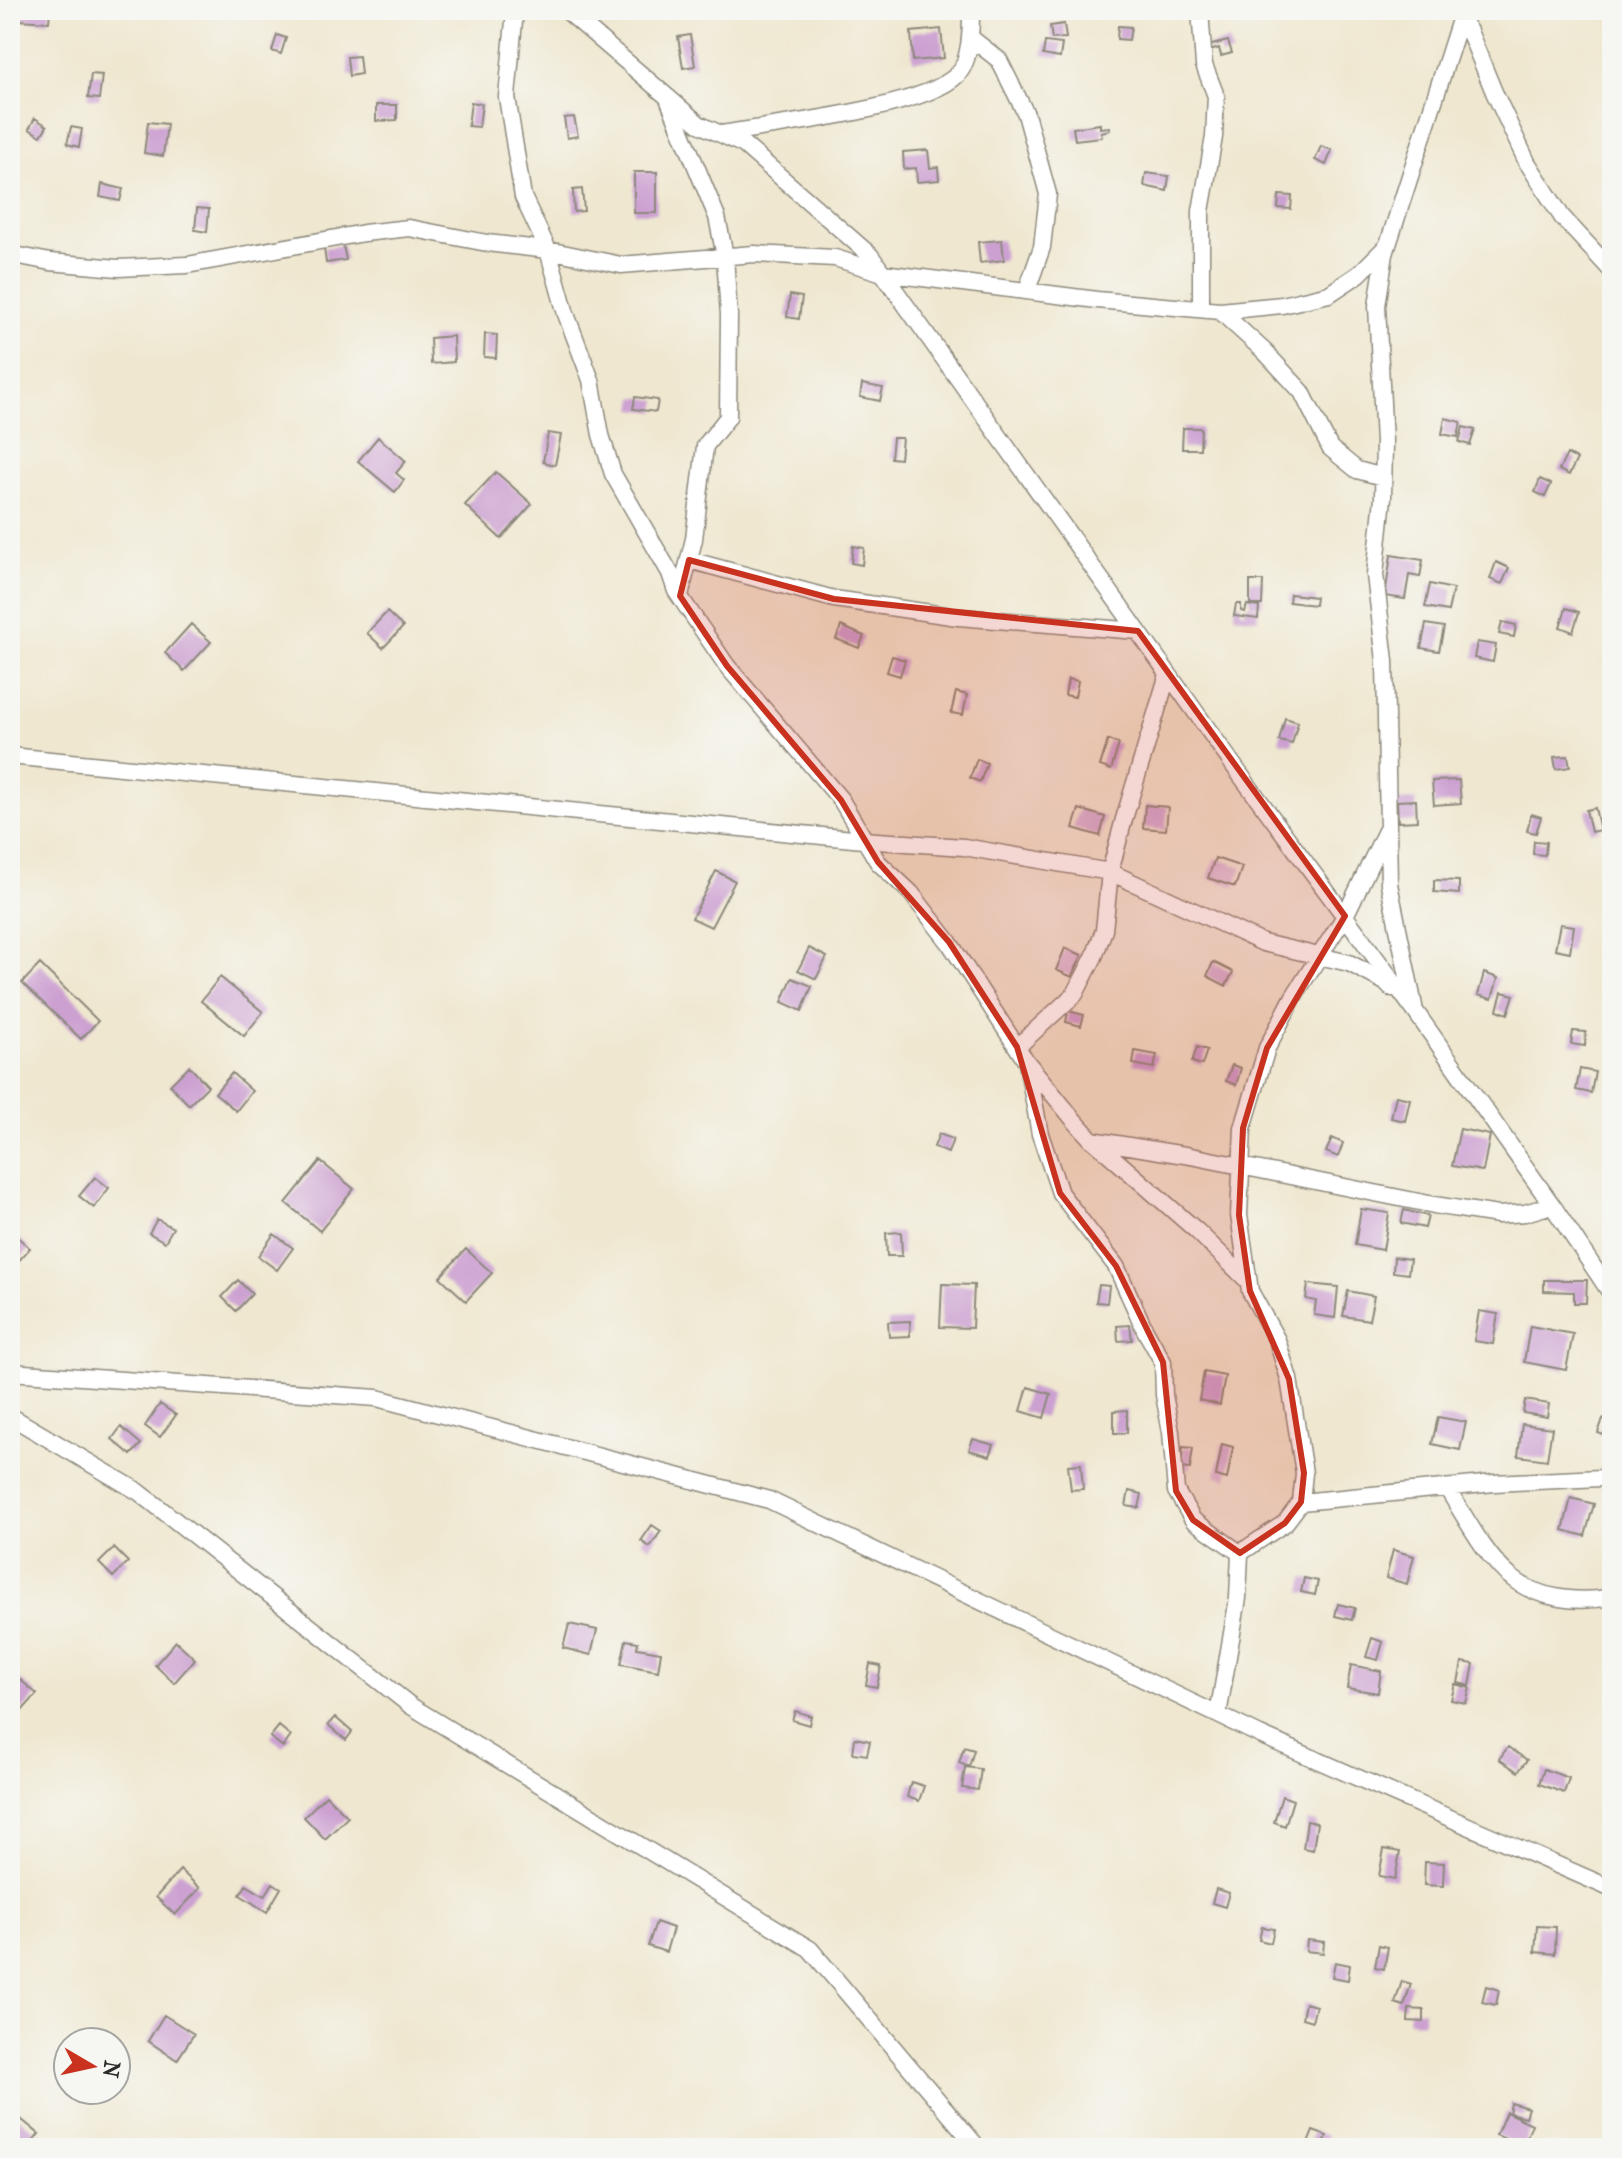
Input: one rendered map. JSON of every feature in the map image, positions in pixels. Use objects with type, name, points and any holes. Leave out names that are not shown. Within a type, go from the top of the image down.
[{"type":"street","points":[[515,10],[507,97],[523,197],[548,250],[566,314],[591,380],[601,435],[613,474],[680,596],[727,666],[841,800],[878,862],[911,893],[949,942],[1022,1054],[1092,1140],[1197,1231],[1248,1281]]},
{"type":"street","points":[[566,10],[583,18],[668,99],[699,124],[744,145],[870,255],[1168,674],[1415,1011],[1612,1295]]},
{"type":"street","points":[[721,134],[872,109],[936,89],[959,73],[971,38],[971,10]]},
{"type":"street","points":[[1200,10],[1204,65],[1216,96],[1214,137],[1201,211],[1201,309]]},
{"type":"street","points":[[1415,1011],[1389,884],[1385,661],[1375,575],[1384,442],[1377,306],[1388,245],[1458,15]]},
{"type":"street","points":[[1458,15],[1469,31],[1527,162],[1562,217],[1612,271]]},
{"type":"street","points":[[971,38],[999,60],[1026,114],[1048,194],[1042,247],[1027,290]]},
{"type":"street","points":[[668,99],[717,217],[725,256],[729,315],[728,417],[705,446],[701,491],[680,596]]},
{"type":"street","points":[[10,254],[50,262],[118,268],[187,265],[364,233],[409,228],[621,265],[754,254],[835,258],[883,273],[1220,311],[1282,305],[1329,294],[1359,274],[1388,245]]},
{"type":"street","points":[[1220,311],[1265,352],[1302,392],[1330,448],[1357,470],[1383,477]]},
{"type":"street","points":[[689,560],[834,599],[958,617],[1138,631]]},
{"type":"street","points":[[1022,1054],[1075,994],[1104,930],[1110,872],[1168,674]]},
{"type":"street","points":[[10,756],[863,840],[964,847],[1110,872],[1263,943],[1349,963],[1385,982],[1415,1011]]},
{"type":"street","points":[[1240,1553],[1285,1523],[1301,1502],[1304,1473],[1289,1379],[1277,1340],[1250,1291],[1248,1281],[1239,1215],[1243,1128],[1267,1048],[1294,996],[1345,916],[1389,826]]},
{"type":"street","points":[[1022,1054],[1040,1134],[1060,1193],[1116,1266],[1163,1362],[1176,1491],[1193,1520],[1240,1553]]},
{"type":"street","points":[[1092,1140],[1498,1215],[1525,1213],[1552,1205]]},
{"type":"street","points":[[10,1372],[377,1398],[769,1500],[1218,1715],[1612,1889]]},
{"type":"street","points":[[10,1416],[139,1492],[411,1706],[810,1949],[978,2148]]},
{"type":"street","points":[[1301,1502],[1601,1478],[1612,1474]]},
{"type":"street","points":[[1447,1488],[1483,1545],[1512,1578],[1549,1596],[1589,1601],[1612,1597]]},
{"type":"street","points":[[1218,1715],[1238,1598],[1240,1553]]},
{"type":"highlighted area","points":[[689,560],[834,599],[1138,631],[1345,916],[1267,1048],[1243,1128],[1239,1215],[1250,1291],[1289,1379],[1304,1473],[1301,1502],[1285,1523],[1240,1553],[1193,1520],[1176,1491],[1163,1362],[1116,1266],[1060,1193],[1017,1047],[949,942],[878,862],[841,800],[727,666],[680,596]]},
{"type":"building","points":[[19,10],[50,10],[49,22],[19,20]]},
{"type":"building","points":[[1064,24],[1066,38],[1052,39],[1050,26]]},
{"type":"building","points":[[1118,26],[1131,27],[1129,40],[1117,39]]},
{"type":"building","points":[[941,29],[944,58],[913,61],[911,32]]},
{"type":"building","points":[[277,35],[286,38],[281,54],[272,51]]},
{"type":"building","points":[[690,35],[695,66],[683,68],[678,37]]},
{"type":"building","points":[[1228,41],[1232,53],[1221,56],[1219,48],[1210,51],[1208,46]]},
{"type":"building","points":[[1045,42],[1062,44],[1060,58],[1043,55]]},
{"type":"building","points":[[359,56],[361,74],[349,76],[347,57]]},
{"type":"building","points":[[91,74],[102,75],[99,99],[88,98]]},
{"type":"building","points":[[471,102],[482,104],[479,127],[468,126]]},
{"type":"building","points":[[376,105],[397,105],[397,120],[376,121]]},
{"type":"building","points":[[574,117],[578,136],[567,138],[564,118]]},
{"type":"building","points":[[35,118],[47,126],[41,136],[29,129]]},
{"type":"building","points":[[148,122],[167,124],[163,156],[144,153]]},
{"type":"building","points":[[1100,124],[1100,128],[1110,127],[1110,130],[1101,132],[1102,137],[1075,140],[1073,128]]},
{"type":"building","points":[[71,127],[82,129],[79,147],[67,144]]},
{"type":"building","points":[[1321,146],[1332,150],[1326,165],[1315,160]]},
{"type":"building","points":[[928,150],[930,168],[938,167],[939,180],[917,182],[916,168],[904,169],[903,152]]},
{"type":"building","points":[[634,172],[657,172],[657,213],[634,213]]},
{"type":"building","points":[[1146,173],[1169,176],[1167,191],[1144,186]]},
{"type":"building","points":[[102,184],[123,189],[120,201],[100,197]]},
{"type":"building","points":[[582,189],[584,211],[574,212],[573,190]]},
{"type":"building","points":[[1279,195],[1292,196],[1291,209],[1278,208]]},
{"type":"building","points":[[197,208],[209,209],[207,232],[195,230]]},
{"type":"building","points":[[1002,240],[1004,260],[980,263],[978,242]]},
{"type":"building","points":[[343,245],[346,260],[326,263],[324,248]]},
{"type":"building","points":[[790,295],[802,297],[799,319],[787,317]]},
{"type":"building","points":[[485,334],[497,335],[496,358],[484,357]]},
{"type":"building","points":[[453,336],[454,362],[431,364],[430,338]]},
{"type":"building","points":[[862,384],[883,388],[880,401],[860,397]]},
{"type":"building","points":[[635,397],[658,400],[656,412],[633,409]]},
{"type":"building","points":[[1445,418],[1461,422],[1458,437],[1442,434]]},
{"type":"building","points":[[1463,427],[1475,430],[1470,445],[1459,442]]},
{"type":"building","points":[[1183,428],[1201,428],[1200,449],[1182,449]]},
{"type":"building","points":[[548,433],[561,435],[555,465],[543,462]]},
{"type":"building","points":[[378,437],[406,461],[396,473],[404,480],[395,492],[358,461]]},
{"type":"building","points":[[893,438],[902,438],[900,459],[891,458]]},
{"type":"building","points":[[1567,454],[1577,459],[1569,475],[1559,470]]},
{"type":"building","points":[[496,472],[532,504],[501,539],[465,505]]},
{"type":"building","points":[[1540,479],[1551,484],[1545,497],[1535,492]]},
{"type":"building","points":[[853,546],[864,548],[862,565],[851,563]]},
{"type":"building","points":[[1391,555],[1423,560],[1420,577],[1409,575],[1405,599],[1385,596]]},
{"type":"building","points":[[1496,562],[1509,568],[1502,584],[1490,579]]},
{"type":"building","points":[[1250,581],[1263,581],[1262,605],[1250,605]]},
{"type":"building","points":[[1430,584],[1453,589],[1448,611],[1425,607]]},
{"type":"building","points":[[1290,594],[1316,597],[1315,605],[1289,602]]},
{"type":"building","points":[[1236,604],[1241,604],[1241,611],[1245,612],[1247,605],[1259,607],[1258,619],[1234,616]]},
{"type":"building","points":[[1566,608],[1579,612],[1573,632],[1560,627]]},
{"type":"building","points":[[387,612],[403,627],[383,648],[367,633]]},
{"type":"building","points":[[1502,622],[1516,625],[1514,637],[1499,634]]},
{"type":"building","points":[[191,624],[211,642],[184,671],[165,653]]},
{"type":"building","points":[[1426,624],[1444,627],[1439,651],[1421,648]]},
{"type":"building","points":[[841,626],[864,636],[859,648],[836,639]]},
{"type":"building","points":[[1477,642],[1496,645],[1493,662],[1474,658]]},
{"type":"building","points":[[892,656],[905,660],[900,676],[887,672]]},
{"type":"building","points":[[1068,679],[1078,681],[1075,697],[1065,695]]},
{"type":"building","points":[[956,692],[967,695],[963,715],[951,713]]},
{"type":"building","points":[[1285,718],[1298,722],[1292,744],[1279,741]]},
{"type":"building","points":[[1108,740],[1119,744],[1111,770],[1100,766]]},
{"type":"building","points":[[1568,756],[1570,767],[1556,769],[1554,757]]},
{"type":"building","points":[[977,759],[987,763],[980,782],[970,778]]},
{"type":"building","points":[[1459,780],[1461,803],[1434,805],[1432,781]]},
{"type":"building","points":[[1416,800],[1417,821],[1398,822],[1397,801]]},
{"type":"building","points":[[1145,805],[1168,807],[1166,830],[1143,828]]},
{"type":"building","points":[[1595,808],[1600,830],[1591,832],[1586,810]]},
{"type":"building","points":[[1079,809],[1105,817],[1100,836],[1073,828]]},
{"type":"building","points":[[1531,814],[1541,817],[1536,833],[1527,831]]},
{"type":"building","points":[[1534,841],[1546,842],[1545,855],[1533,854]]},
{"type":"building","points":[[1215,858],[1242,867],[1235,887],[1208,878]]},
{"type":"building","points":[[716,871],[735,881],[711,927],[692,918]]},
{"type":"building","points":[[1434,880],[1459,881],[1459,894],[1434,892]]},
{"type":"building","points":[[1560,924],[1574,926],[1570,952],[1555,949]]},
{"type":"building","points":[[809,948],[827,957],[816,979],[798,970]]},
{"type":"building","points":[[1065,948],[1082,955],[1072,977],[1056,970]]},
{"type":"building","points":[[1213,962],[1233,972],[1226,986],[1207,976]]},
{"type":"building","points":[[40,964],[98,1021],[81,1039],[22,983]]},
{"type":"building","points":[[1484,973],[1498,978],[1492,999],[1478,995]]},
{"type":"building","points":[[220,977],[263,1012],[244,1036],[201,1001]]},
{"type":"building","points":[[792,978],[812,986],[802,1011],[782,1002]]},
{"type":"building","points":[[1502,992],[1514,995],[1508,1014],[1497,1010]]},
{"type":"building","points":[[1068,1011],[1084,1015],[1081,1026],[1066,1022]]},
{"type":"building","points":[[1573,1031],[1586,1032],[1585,1046],[1571,1044]]},
{"type":"building","points":[[1197,1047],[1207,1050],[1202,1065],[1192,1062]]},
{"type":"building","points":[[1135,1051],[1157,1055],[1154,1068],[1133,1064]]},
{"type":"building","points":[[1232,1065],[1241,1068],[1236,1085],[1226,1081]]},
{"type":"building","points":[[189,1066],[208,1086],[189,1105],[170,1085]]},
{"type":"building","points":[[1580,1069],[1595,1072],[1591,1093],[1576,1090]]},
{"type":"building","points":[[232,1073],[252,1091],[236,1111],[215,1093]]},
{"type":"building","points":[[1396,1096],[1410,1099],[1405,1121],[1391,1118]]},
{"type":"building","points":[[1460,1129],[1490,1135],[1483,1171],[1452,1166]]},
{"type":"building","points":[[939,1134],[953,1139],[948,1153],[934,1147]]},
{"type":"building","points":[[1332,1138],[1343,1143],[1338,1157],[1326,1152]]},
{"type":"building","points":[[320,1161],[354,1189],[320,1231],[286,1203]]},
{"type":"building","points":[[95,1177],[109,1188],[94,1208],[79,1196]]},
{"type":"building","points":[[1361,1209],[1389,1213],[1383,1250],[1355,1245]]},
{"type":"building","points":[[1404,1210],[1428,1216],[1425,1228],[1401,1223]]},
{"type":"building","points":[[157,1219],[173,1228],[165,1242],[149,1233]]},
{"type":"building","points":[[901,1232],[902,1256],[887,1256],[886,1233]]},
{"type":"building","points":[[274,1234],[293,1248],[277,1270],[258,1256]]},
{"type":"building","points":[[15,1235],[30,1248],[15,1265],[10,1260],[10,1240]]},
{"type":"building","points":[[466,1249],[492,1273],[466,1301],[440,1277]]},
{"type":"building","points":[[1394,1257],[1410,1259],[1408,1274],[1393,1272]]},
{"type":"building","points":[[238,1280],[252,1294],[236,1311],[222,1297]]},
{"type":"building","points":[[1544,1280],[1587,1280],[1586,1303],[1574,1303],[1574,1292],[1544,1291]]},
{"type":"building","points":[[942,1284],[974,1285],[972,1328],[940,1327]]},
{"type":"building","points":[[1308,1284],[1338,1287],[1335,1318],[1314,1315],[1316,1301],[1306,1299]]},
{"type":"building","points":[[1099,1285],[1109,1286],[1107,1303],[1096,1302]]},
{"type":"building","points":[[1348,1291],[1374,1296],[1369,1320],[1343,1316]]},
{"type":"building","points":[[1479,1311],[1498,1314],[1493,1344],[1474,1341]]},
{"type":"building","points":[[910,1321],[910,1336],[889,1337],[888,1322]]},
{"type":"building","points":[[1130,1325],[1132,1340],[1118,1341],[1117,1326]]},
{"type":"building","points":[[1530,1326],[1573,1334],[1566,1370],[1524,1362]]},
{"type":"building","points":[[1204,1372],[1225,1376],[1220,1405],[1199,1400]]},
{"type":"building","points":[[1028,1387],[1051,1394],[1044,1418],[1021,1411]]},
{"type":"building","points":[[1525,1400],[1549,1404],[1547,1417],[1523,1413]]},
{"type":"building","points":[[160,1404],[176,1415],[160,1437],[145,1426]]},
{"type":"building","points":[[1127,1410],[1127,1433],[1114,1433],[1114,1411]]},
{"type":"building","points":[[1438,1417],[1466,1422],[1460,1450],[1432,1444]]},
{"type":"building","points":[[1603,1419],[1612,1422],[1612,1438],[1598,1433]]},
{"type":"building","points":[[1522,1424],[1552,1428],[1547,1460],[1518,1456]]},
{"type":"building","points":[[121,1427],[141,1444],[131,1455],[112,1439]]},
{"type":"building","points":[[973,1439],[994,1445],[990,1456],[969,1450]]},
{"type":"building","points":[[1222,1444],[1233,1447],[1227,1479],[1216,1476]]},
{"type":"building","points":[[1183,1447],[1193,1448],[1190,1469],[1181,1468]]},
{"type":"building","points":[[1081,1464],[1083,1489],[1071,1490],[1068,1465]]},
{"type":"building","points":[[1129,1491],[1142,1494],[1139,1508],[1126,1506]]},
{"type":"building","points":[[1571,1498],[1594,1504],[1585,1536],[1563,1530]]},
{"type":"building","points":[[652,1525],[661,1531],[650,1547],[641,1541]]},
{"type":"building","points":[[114,1548],[128,1562],[113,1577],[99,1563]]},
{"type":"building","points":[[1393,1550],[1414,1556],[1407,1584],[1386,1578]]},
{"type":"building","points":[[1304,1578],[1318,1581],[1315,1595],[1301,1592]]},
{"type":"building","points":[[1338,1604],[1355,1608],[1352,1620],[1335,1616]]},
{"type":"building","points":[[569,1624],[597,1630],[591,1655],[563,1648]]},
{"type":"building","points":[[1372,1638],[1383,1642],[1378,1660],[1366,1657]]},
{"type":"building","points":[[626,1640],[638,1642],[637,1648],[661,1652],[658,1671],[621,1664]]},
{"type":"building","points":[[176,1641],[195,1659],[174,1683],[155,1665]]},
{"type":"building","points":[[1462,1662],[1474,1664],[1470,1686],[1458,1683]]},
{"type":"building","points":[[870,1664],[881,1666],[877,1687],[866,1685]]},
{"type":"building","points":[[1351,1665],[1381,1671],[1378,1693],[1347,1688]]},
{"type":"building","points":[[16,1676],[37,1694],[20,1713],[10,1705],[10,1683]]},
{"type":"building","points":[[1455,1684],[1470,1688],[1466,1703],[1451,1700]]},
{"type":"building","points":[[795,1711],[811,1716],[809,1725],[792,1720]]},
{"type":"building","points":[[335,1717],[352,1732],[346,1740],[328,1725]]},
{"type":"building","points":[[279,1726],[291,1736],[283,1747],[270,1737]]},
{"type":"building","points":[[855,1738],[870,1741],[867,1755],[853,1753]]},
{"type":"building","points":[[964,1747],[974,1750],[969,1767],[959,1763]]},
{"type":"building","points":[[1508,1747],[1527,1760],[1518,1772],[1499,1759]]},
{"type":"building","points":[[965,1767],[981,1769],[978,1790],[962,1788]]},
{"type":"building","points":[[1544,1769],[1569,1778],[1564,1793],[1539,1784]]},
{"type":"building","points":[[911,1782],[924,1786],[919,1801],[907,1797]]},
{"type":"building","points":[[326,1795],[348,1817],[325,1839],[304,1817]]},
{"type":"building","points":[[1282,1796],[1293,1800],[1285,1826],[1274,1822]]},
{"type":"building","points":[[1307,1821],[1317,1823],[1313,1850],[1303,1848]]},
{"type":"building","points":[[1384,1849],[1400,1852],[1395,1879],[1379,1876]]},
{"type":"building","points":[[1425,1862],[1444,1863],[1443,1886],[1424,1885]]},
{"type":"building","points":[[180,1870],[200,1888],[175,1915],[156,1897]]},
{"type":"building","points":[[273,1883],[281,1888],[267,1912],[240,1895],[246,1885],[265,1896]]},
{"type":"building","points":[[1216,1889],[1229,1893],[1225,1907],[1212,1903]]},
{"type":"building","points":[[656,1922],[673,1928],[666,1952],[648,1946]]},
{"type":"building","points":[[1537,1926],[1556,1927],[1555,1954],[1535,1952]]},
{"type":"building","points":[[1262,1927],[1274,1929],[1271,1943],[1259,1940]]},
{"type":"building","points":[[1307,1940],[1324,1942],[1323,1953],[1306,1951]]},
{"type":"building","points":[[1379,1945],[1388,1947],[1384,1969],[1375,1967]]},
{"type":"building","points":[[1335,1962],[1350,1965],[1348,1980],[1332,1977]]},
{"type":"building","points":[[1402,1981],[1411,1984],[1404,2006],[1395,2003]]},
{"type":"building","points":[[1486,1986],[1499,1990],[1496,2005],[1482,2002]]},
{"type":"building","points":[[1305,2003],[1316,2006],[1312,2021],[1302,2018]]},
{"type":"building","points":[[1409,2009],[1424,2010],[1424,2022],[1408,2021]]},
{"type":"building","points":[[164,2015],[194,2034],[177,2060],[148,2041]]},
{"type":"building","points":[[1511,2103],[1528,2108],[1525,2117],[1509,2113]]},
{"type":"building","points":[[1506,2112],[1532,2124],[1523,2147],[1496,2135]]},
{"type":"building","points":[[16,2115],[39,2134],[28,2148],[21,2148],[10,2139],[10,2122]]},
{"type":"building","points":[[1313,2131],[1327,2136],[1322,2148],[1307,2146]]}]
